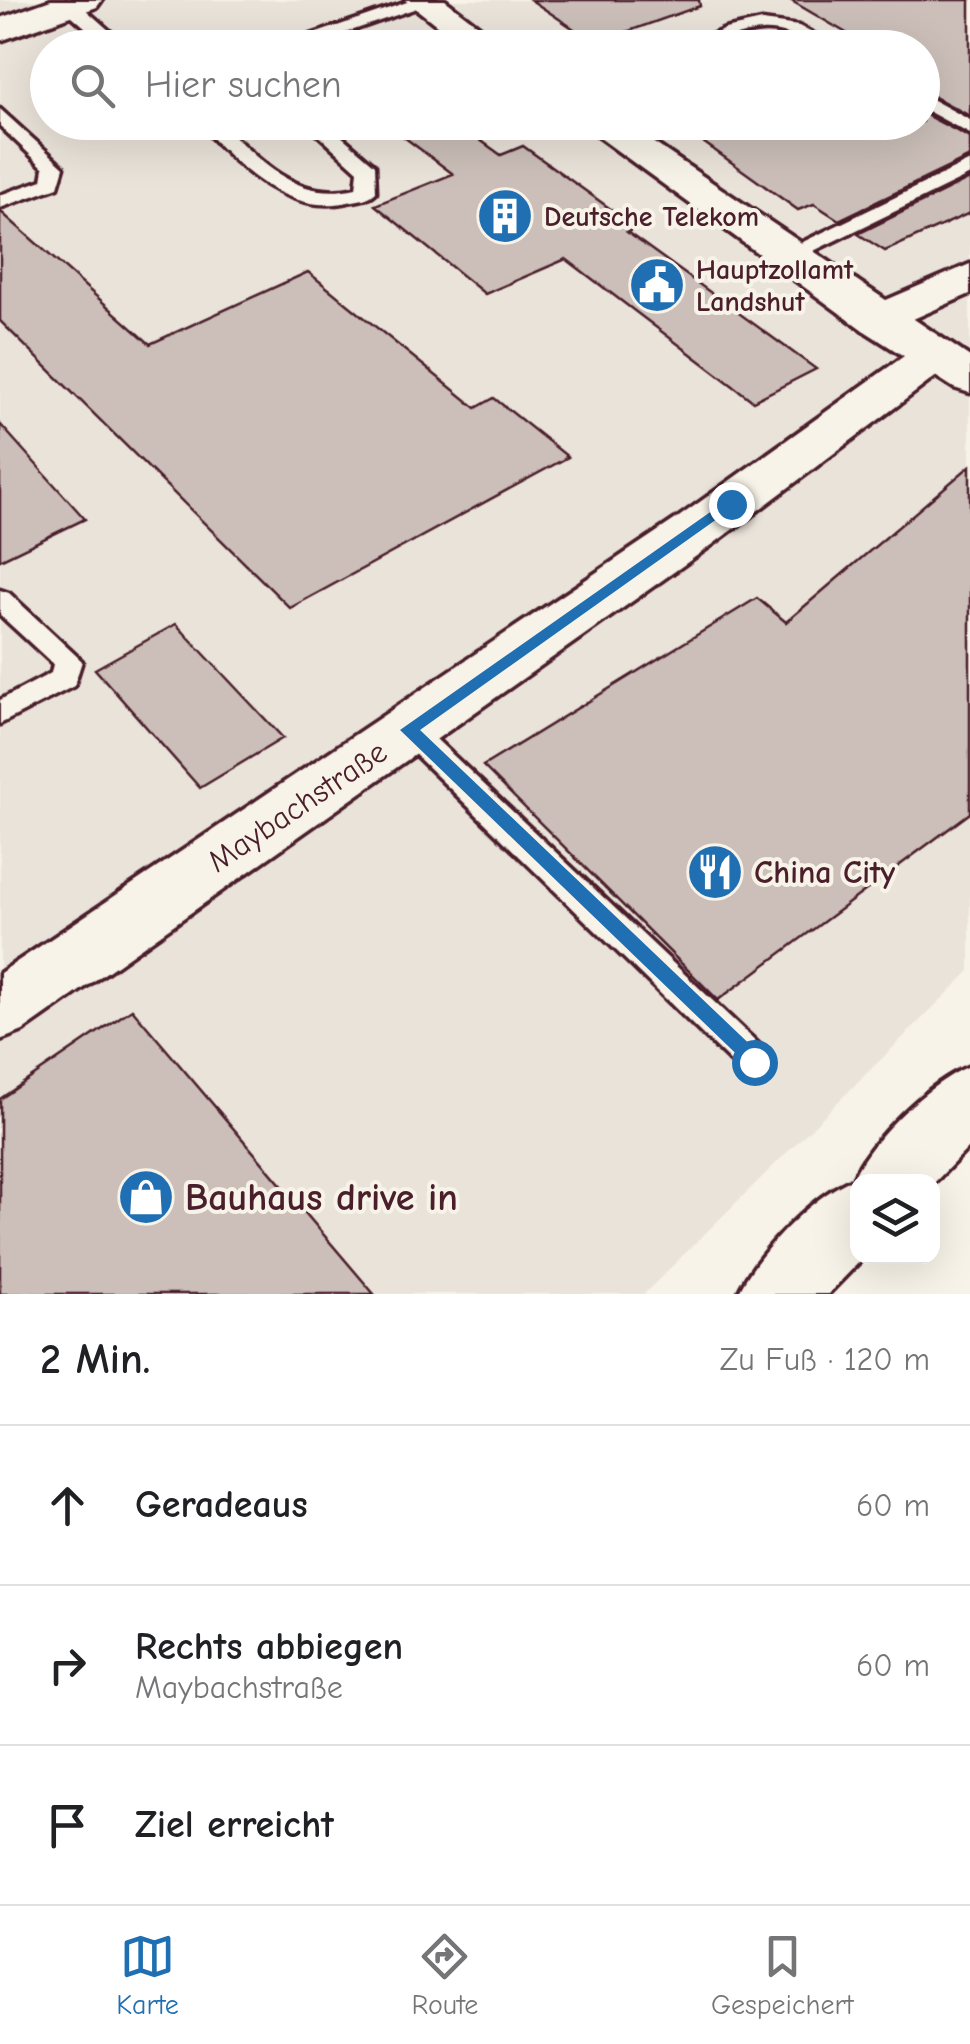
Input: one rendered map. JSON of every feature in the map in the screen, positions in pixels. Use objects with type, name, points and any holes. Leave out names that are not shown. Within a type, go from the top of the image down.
[{"type":"street","points":[[423,1],[464,30]]},
{"type":"street","points":[[0,30],[78,2]]},
{"type":"street","points":[[623,140],[952,367]]},
{"type":"street","points":[[879,320],[970,277]]},
{"type":"street","name":"Maybachstraße","points":[[0,1010],[694,532],[952,367]]},
{"type":"street","points":[[896,1174],[970,1098]]},
{"type":"street","points":[[776,1294],[850,1220]]},
{"type":"lane","points":[[336,30],[423,1]]},
{"type":"lane","points":[[78,2],[104,30]]},
{"type":"lane","points":[[738,30],[793,26],[800,30]]},
{"type":"lane","points":[[940,110],[970,128]]},
{"type":"lane","points":[[0,116],[54,167],[51,183],[0,202]]},
{"type":"lane","points":[[228,140],[293,197],[334,202],[366,192],[368,169],[334,140]]},
{"type":"lane","points":[[787,256],[970,167]]},
{"type":"lane","points":[[0,600],[68,661],[64,679],[0,713]]},
{"type":"lane","points":[[408,730],[754,1062]]},
{"type":"shaded area","points":[[0,0],[970,0],[970,971],[644,1294],[0,1294]]},
{"type":"building","points":[[531,0],[699,0],[700,6],[632,30],[576,30]]},
{"type":"building","points":[[790,0],[970,0],[970,116],[940,100],[940,30],[841,30]]},
{"type":"building","points":[[940,122],[970,138],[970,157],[839,220],[814,204],[798,210],[700,140],[940,140]]},
{"type":"building","points":[[408,140],[480,140],[501,155],[523,146],[637,228],[627,232],[816,369],[753,401],[566,259],[485,294],[375,205],[453,174]]},
{"type":"building","points":[[970,179],[970,213],[885,251],[858,234]]},
{"type":"building","points":[[0,211],[150,344],[308,272],[476,408],[494,398],[568,457],[290,608],[0,321]]},
{"type":"building","points":[[0,424],[85,519],[0,560]]},
{"type":"building","points":[[970,466],[970,813],[718,1000],[483,766],[757,598],[786,622]]},
{"type":"building","points":[[176,624],[283,738],[200,788],[95,669]]},
{"type":"building","name":"Bauhaus drive in","points":[[132,1009],[374,1294],[0,1294],[0,1099]]},
{"type":"place","name":"Deutsche Telekom","points":[[505,216]]},
{"type":"place","name":"Hauptzollamt Landshut","points":[[657,285]]},
{"type":"place","name":"China City","points":[[715,872]]},
{"type":"place","name":"Bauhaus drive in","points":[[146,1197]]},
{"type":"route","points":[[731,504],[408,730],[754,1062]]}]
